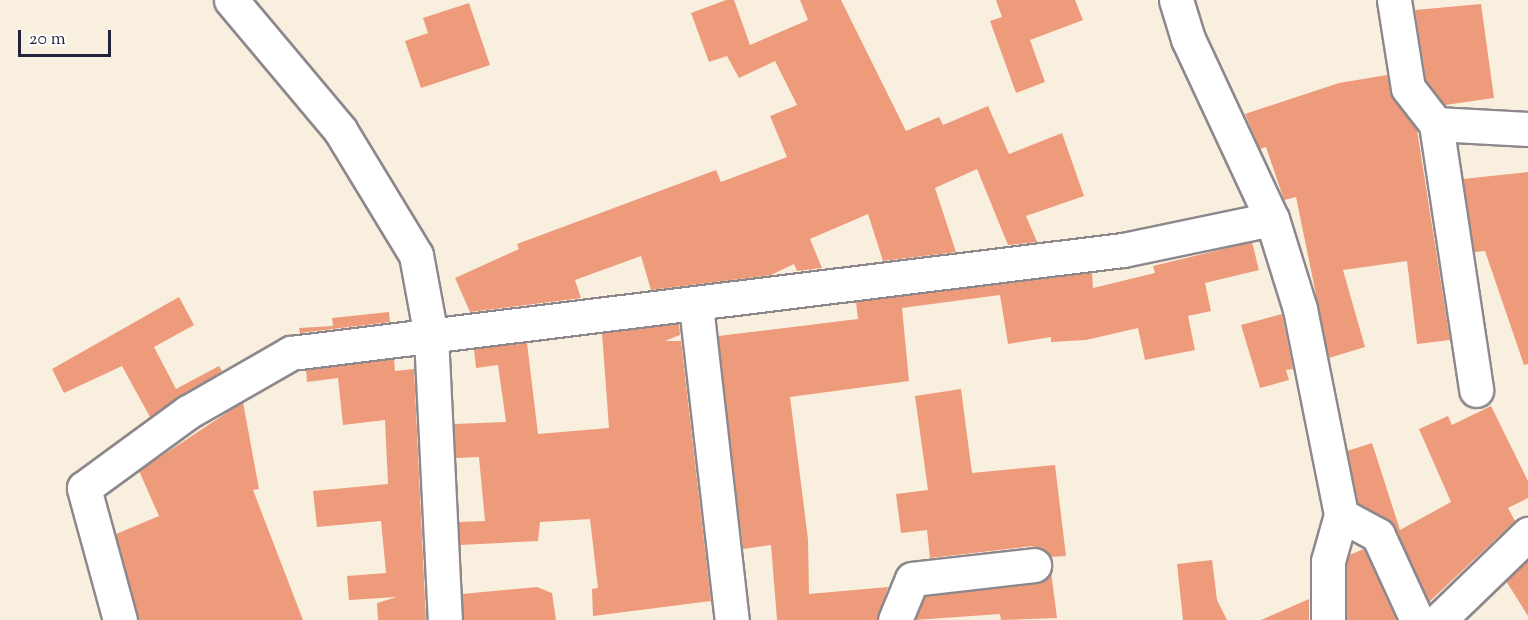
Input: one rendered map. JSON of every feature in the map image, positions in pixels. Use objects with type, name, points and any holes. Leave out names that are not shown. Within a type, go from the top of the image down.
[{"type":"street","points":[[231,0],[340,130],[416,255],[431,336],[445,620]]},
{"type":"street","points":[[1176,0],[1188,39],[1272,219],[1300,309],[1341,515],[1328,561],[1328,620]]},
{"type":"street","points":[[1394,0],[1408,88],[1436,124],[1476,390]]},
{"type":"street","points":[[1436,124],[1528,129]]},
{"type":"street","points":[[120,620],[84,488],[188,412],[291,353],[696,306],[1123,250],[1272,219]]},
{"type":"street","points":[[696,306],[732,620]]},
{"type":"street","points":[[1341,515],[1378,535],[1417,620]]},
{"type":"street","points":[[1439,620],[1528,534]]},
{"type":"street","points":[[895,620],[912,579],[1034,565]]},
{"type":"building","points":[[726,0],[734,0],[750,45],[808,20],[800,0],[841,0],[906,131],[939,117],[943,125],[988,106],[1009,154],[1062,133],[1084,196],[1026,216],[1037,242],[1008,245],[977,169],[935,188],[956,252],[883,261],[868,214],[810,239],[822,268],[797,271],[794,264],[771,275],[651,290],[641,256],[575,280],[581,298],[470,312],[455,278],[519,249],[517,244],[716,170],[721,182],[787,157],[770,116],[797,105],[775,61],[739,78],[727,56],[709,62],[691,13]]},
{"type":"building","points":[[996,0],[1075,0],[1083,20],[1030,40],[1045,82],[1016,93],[990,21],[1002,17]]},
{"type":"building","points":[[469,3],[490,65],[421,88],[405,41],[428,33],[423,18]]},
{"type":"building","points":[[1481,4],[1494,98],[1445,105],[1426,80],[1415,10]]},
{"type":"building","points":[[1387,75],[1393,99],[1417,130],[1450,340],[1417,344],[1407,261],[1343,270],[1365,347],[1329,358],[1296,197],[1284,200],[1266,147],[1260,149],[1245,114],[1339,83]]},
{"type":"building","points":[[1528,172],[1528,364],[1524,365],[1485,251],[1474,252],[1463,179]]},
{"type":"building","points":[[1252,242],[1259,270],[1205,283],[1211,311],[1188,316],[1195,350],[1145,360],[1138,328],[1086,340],[1051,342],[1051,337],[1008,344],[1000,295],[902,308],[909,381],[790,397],[808,539],[809,594],[888,587],[877,620],[777,620],[771,545],[743,549],[718,336],[858,319],[856,302],[1092,273],[1093,288],[1155,273],[1153,266]]},
{"type":"building","points":[[179,297],[194,325],[154,347],[176,389],[219,366],[222,371],[150,417],[122,366],[64,393],[52,369]]},
{"type":"building","points":[[389,312],[390,322],[300,333],[299,328],[333,326],[332,318]]},
{"type":"building","points":[[1282,314],[1293,369],[1286,370],[1289,380],[1260,388],[1241,325]]},
{"type":"building","points":[[679,324],[680,335],[665,341],[681,341],[711,601],[593,616],[592,589],[598,588],[590,519],[540,522],[538,541],[460,545],[459,522],[485,521],[479,457],[456,458],[454,424],[506,422],[498,365],[476,368],[474,349],[527,343],[538,434],[609,428],[602,333]]},
{"type":"building","points":[[394,359],[395,371],[414,369],[426,620],[378,620],[377,603],[397,597],[349,600],[347,576],[386,573],[381,521],[317,527],[313,491],[388,484],[385,420],[343,425],[338,378],[307,382],[306,370]]},
{"type":"building","points":[[961,389],[972,473],[1055,465],[1066,556],[1050,557],[1032,546],[930,558],[927,530],[901,533],[896,494],[928,490],[915,396]]},
{"type":"building","points":[[243,402],[259,489],[253,490],[303,620],[138,620],[116,534],[159,516],[139,471]]},
{"type":"building","points":[[1491,406],[1528,481],[1528,498],[1508,508],[1515,521],[1429,602],[1395,527],[1358,503],[1347,451],[1372,443],[1400,530],[1451,502],[1419,429],[1448,416],[1452,425]]},
{"type":"building","points":[[1364,549],[1395,620],[1347,620],[1349,555]]},
{"type":"building","points":[[1212,560],[1217,600],[1227,620],[1183,620],[1177,564]]},
{"type":"building","points":[[1528,560],[1528,616],[1506,581]]},
{"type":"building","points":[[1051,571],[1057,618],[1001,620],[1000,614],[915,620],[925,596],[1036,584]]},
{"type":"building","points":[[537,587],[552,593],[556,620],[464,620],[462,594]]},
{"type":"building","points":[[1309,599],[1309,620],[1261,620]]}]
